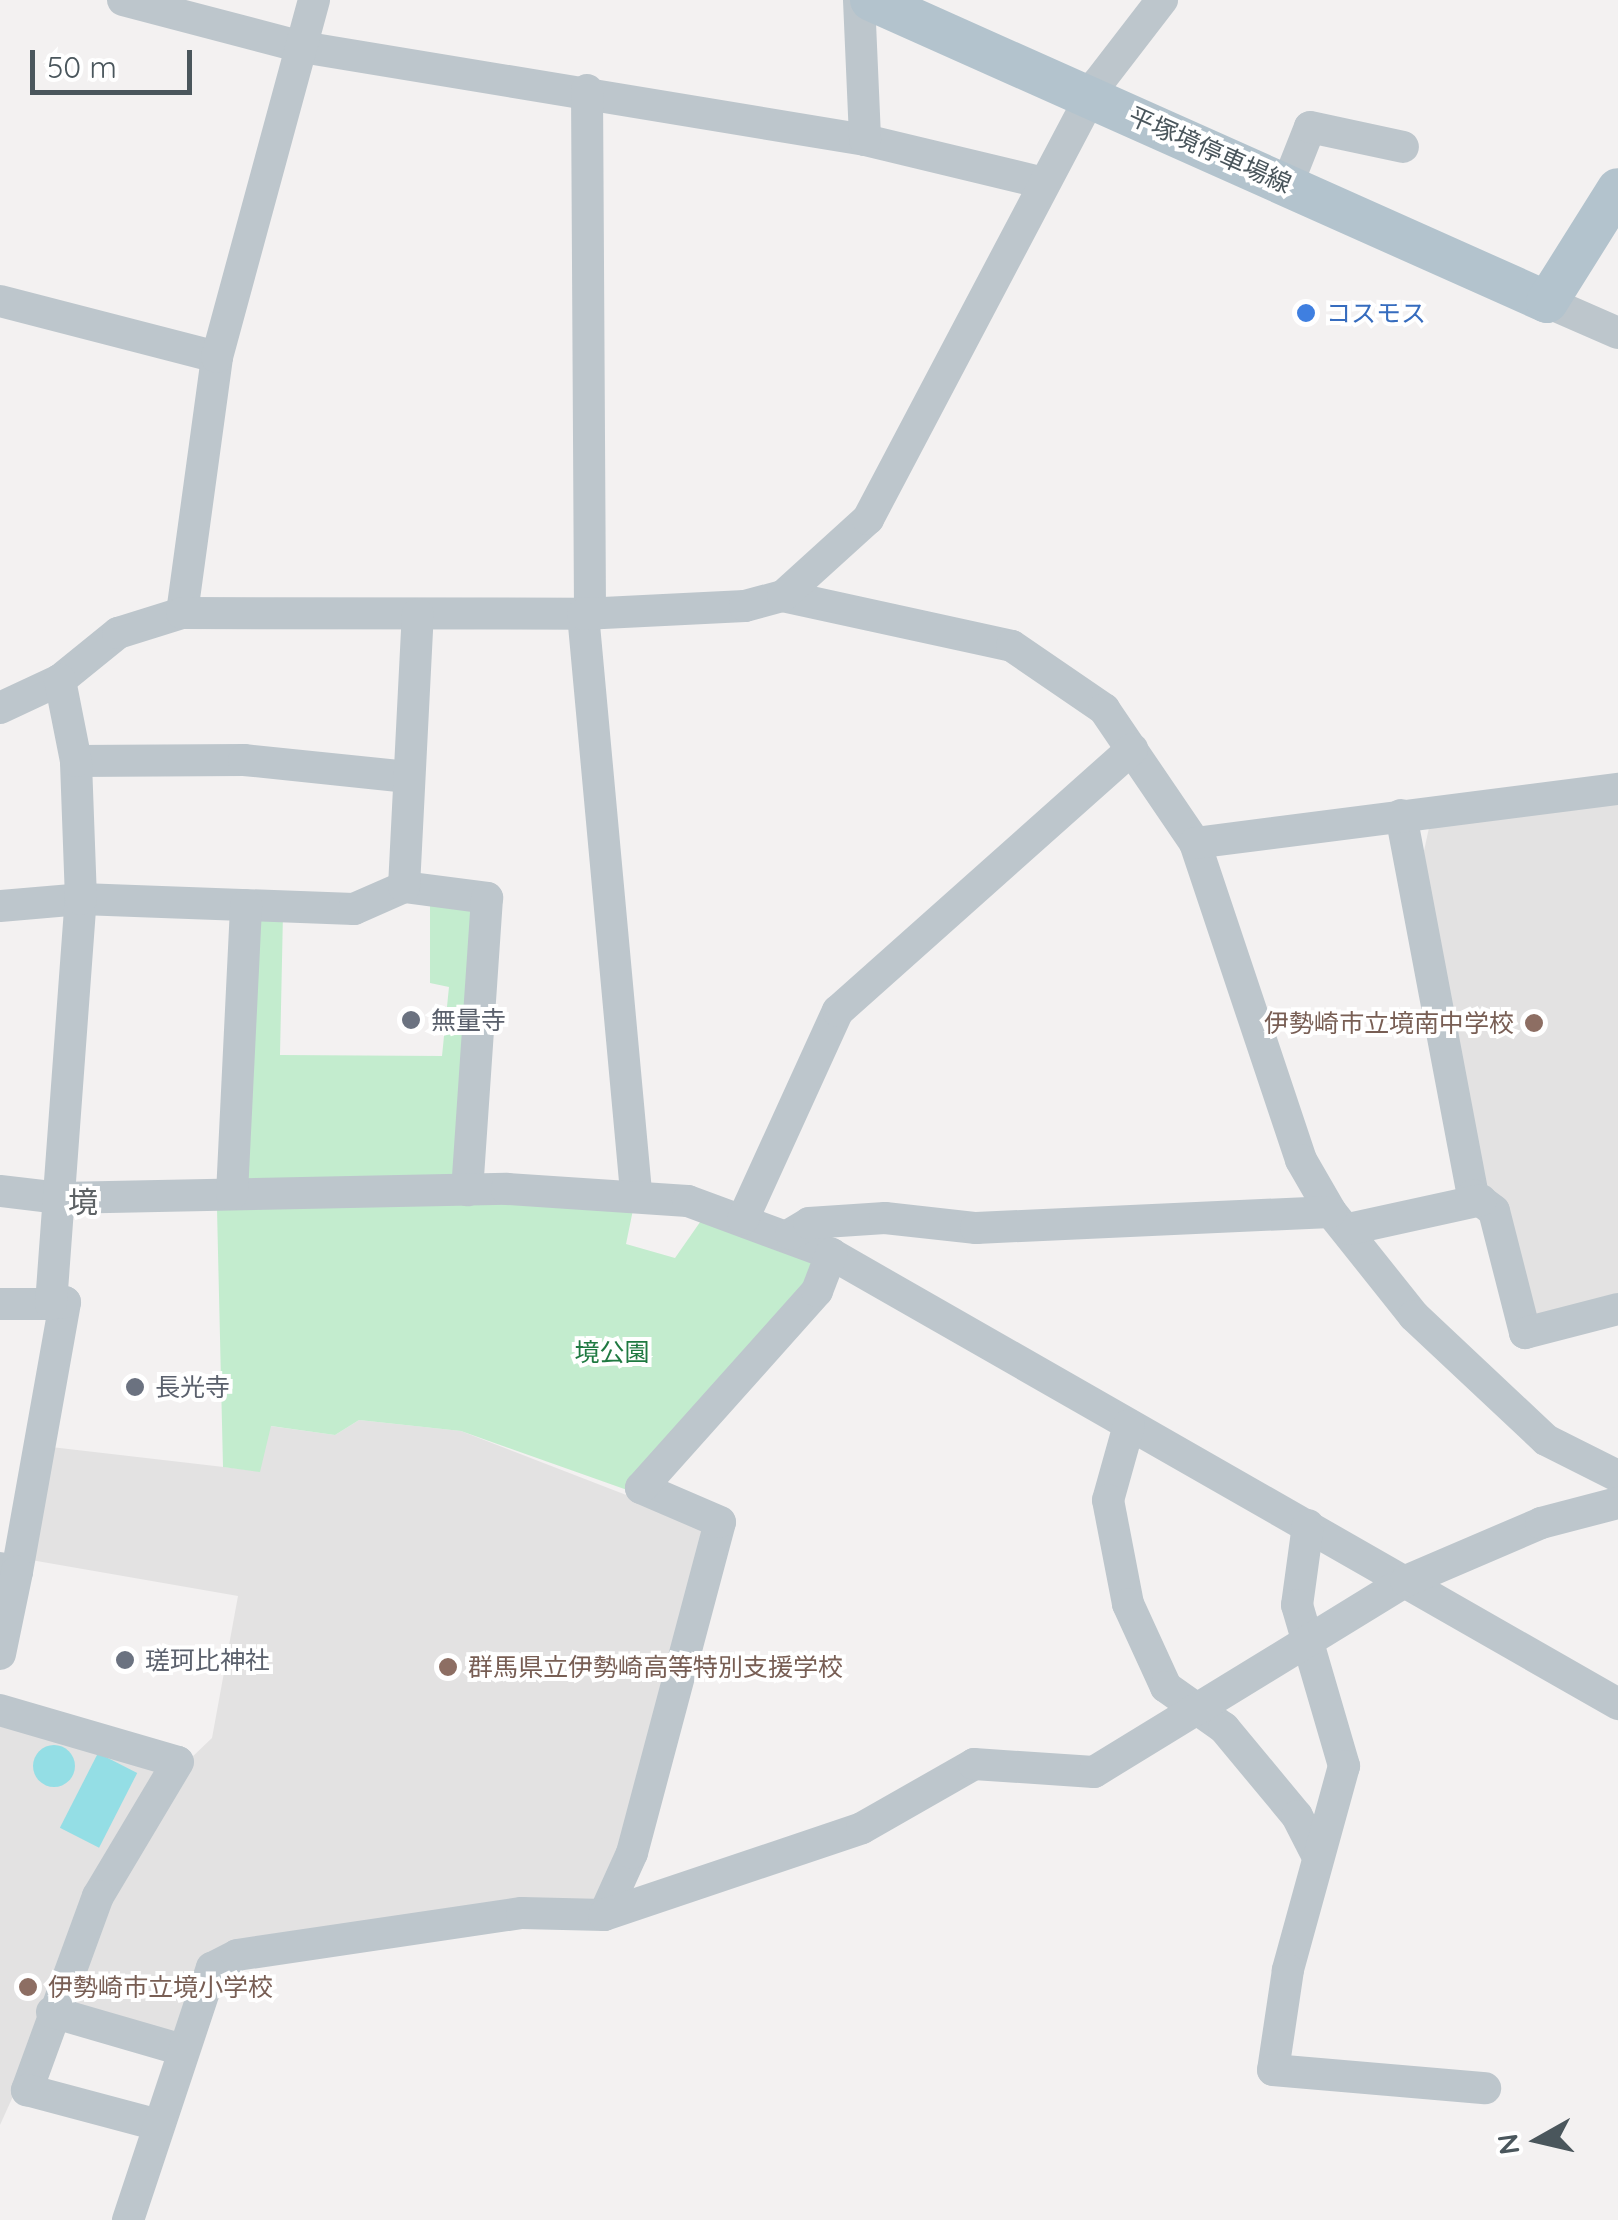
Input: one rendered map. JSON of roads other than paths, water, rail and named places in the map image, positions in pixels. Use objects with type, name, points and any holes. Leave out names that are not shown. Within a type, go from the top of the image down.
[{"type":"main road","name":"平塚境停車場線","points":[[872,0],[1547,302]]},
{"type":"main road","points":[[1547,302],[1618,190]]},
{"type":"street","points":[[122,0],[302,47],[587,90],[864,140],[1044,182]]},
{"type":"street","points":[[182,613],[217,357],[314,0]]},
{"type":"street","points":[[859,0],[864,140]]},
{"type":"street","points":[[783,596],[868,519],[1091,96],[1162,0]]},
{"type":"street","points":[[587,90],[587,614],[636,1192]]},
{"type":"street","points":[[1287,184],[1310,127],[1404,147]]},
{"type":"street","points":[[0,300],[217,357]]},
{"type":"street","points":[[1547,302],[1618,333]]},
{"type":"street","points":[[0,708],[60,680],[118,632],[182,613],[587,614],[744,606],[783,596],[1012,646],[1077,686],[1132,749],[1195,842],[1300,1160],[1340,1220],[1414,1316],[1546,1440],[1618,1476]]},
{"type":"street","points":[[404,886],[418,614]]},
{"type":"street","points":[[51,1304],[82,899],[76,761],[60,680]]},
{"type":"street","points":[[743,1219],[838,1011],[1132,749]]},
{"type":"street","points":[[76,761],[244,760],[408,777]]},
{"type":"street","points":[[1195,842],[1618,789]]},
{"type":"street","points":[[1401,815],[1481,1200],[1494,1211],[1525,1332],[1618,1309]]},
{"type":"street","points":[[0,906],[82,899],[354,909],[404,886],[486,898],[467,1190]]},
{"type":"street","points":[[232,1194],[246,905]]},
{"type":"street","points":[[0,1191],[60,1198],[467,1190],[636,1192],[791,1234],[1618,1704]]},
{"type":"street","points":[[791,1234],[809,1223],[885,1218],[976,1228],[1340,1220],[1481,1200]]},
{"type":"street","points":[[604,1915],[632,1853],[720,1522],[641,1488],[817,1291],[831,1254]]},
{"type":"street","points":[[0,1304],[65,1302],[9,1570],[0,1654]]},
{"type":"street","points":[[1129,1425],[1108,1500],[1128,1604],[1166,1687],[1199,1711],[1278,1793],[1318,1857]]},
{"type":"street","points":[[128,2220],[179,2049],[212,1968],[238,1955],[522,1913],[604,1915],[862,1828],[974,1764],[1094,1772],[1406,1581],[1542,1523],[1618,1503]]},
{"type":"street","points":[[1308,1525],[1296,1572],[1308,1640],[1344,1766],[1318,1857],[1272,2070],[1484,2088]]},
{"type":"street","points":[[0,1710],[178,1762],[98,1896],[52,2012],[27,2090],[156,2124]]},
{"type":"street","points":[[52,2012],[179,2049]]},
{"type":"water","points":[[54,1745],[69,1751],[75,1766],[69,1781],[54,1787],[39,1781],[33,1766],[39,1751]]},
{"type":"water","points":[[98,1753],[137,1773],[99,1848],[60,1828]]},
{"type":"place","name":"コスモス","points":[[1306,313]]},
{"type":"place","name":"無量寺","points":[[411,1020]]},
{"type":"place","name":"伊勢崎市立境南中学校","points":[[1534,1023]]},
{"type":"place","name":"長光寺","points":[[135,1387]]},
{"type":"place","name":"瑳珂比神社","points":[[125,1660]]},
{"type":"place","name":"群馬県立伊勢崎高等特別支援学校","points":[[448,1667]]},
{"type":"place","name":"伊勢崎市立境小学校","points":[[28,1987]]},
{"type":"district","name":"境","points":[[83,1202]]},
{"type":"park label","name":"境公園","points":[[612,1352]]}]
